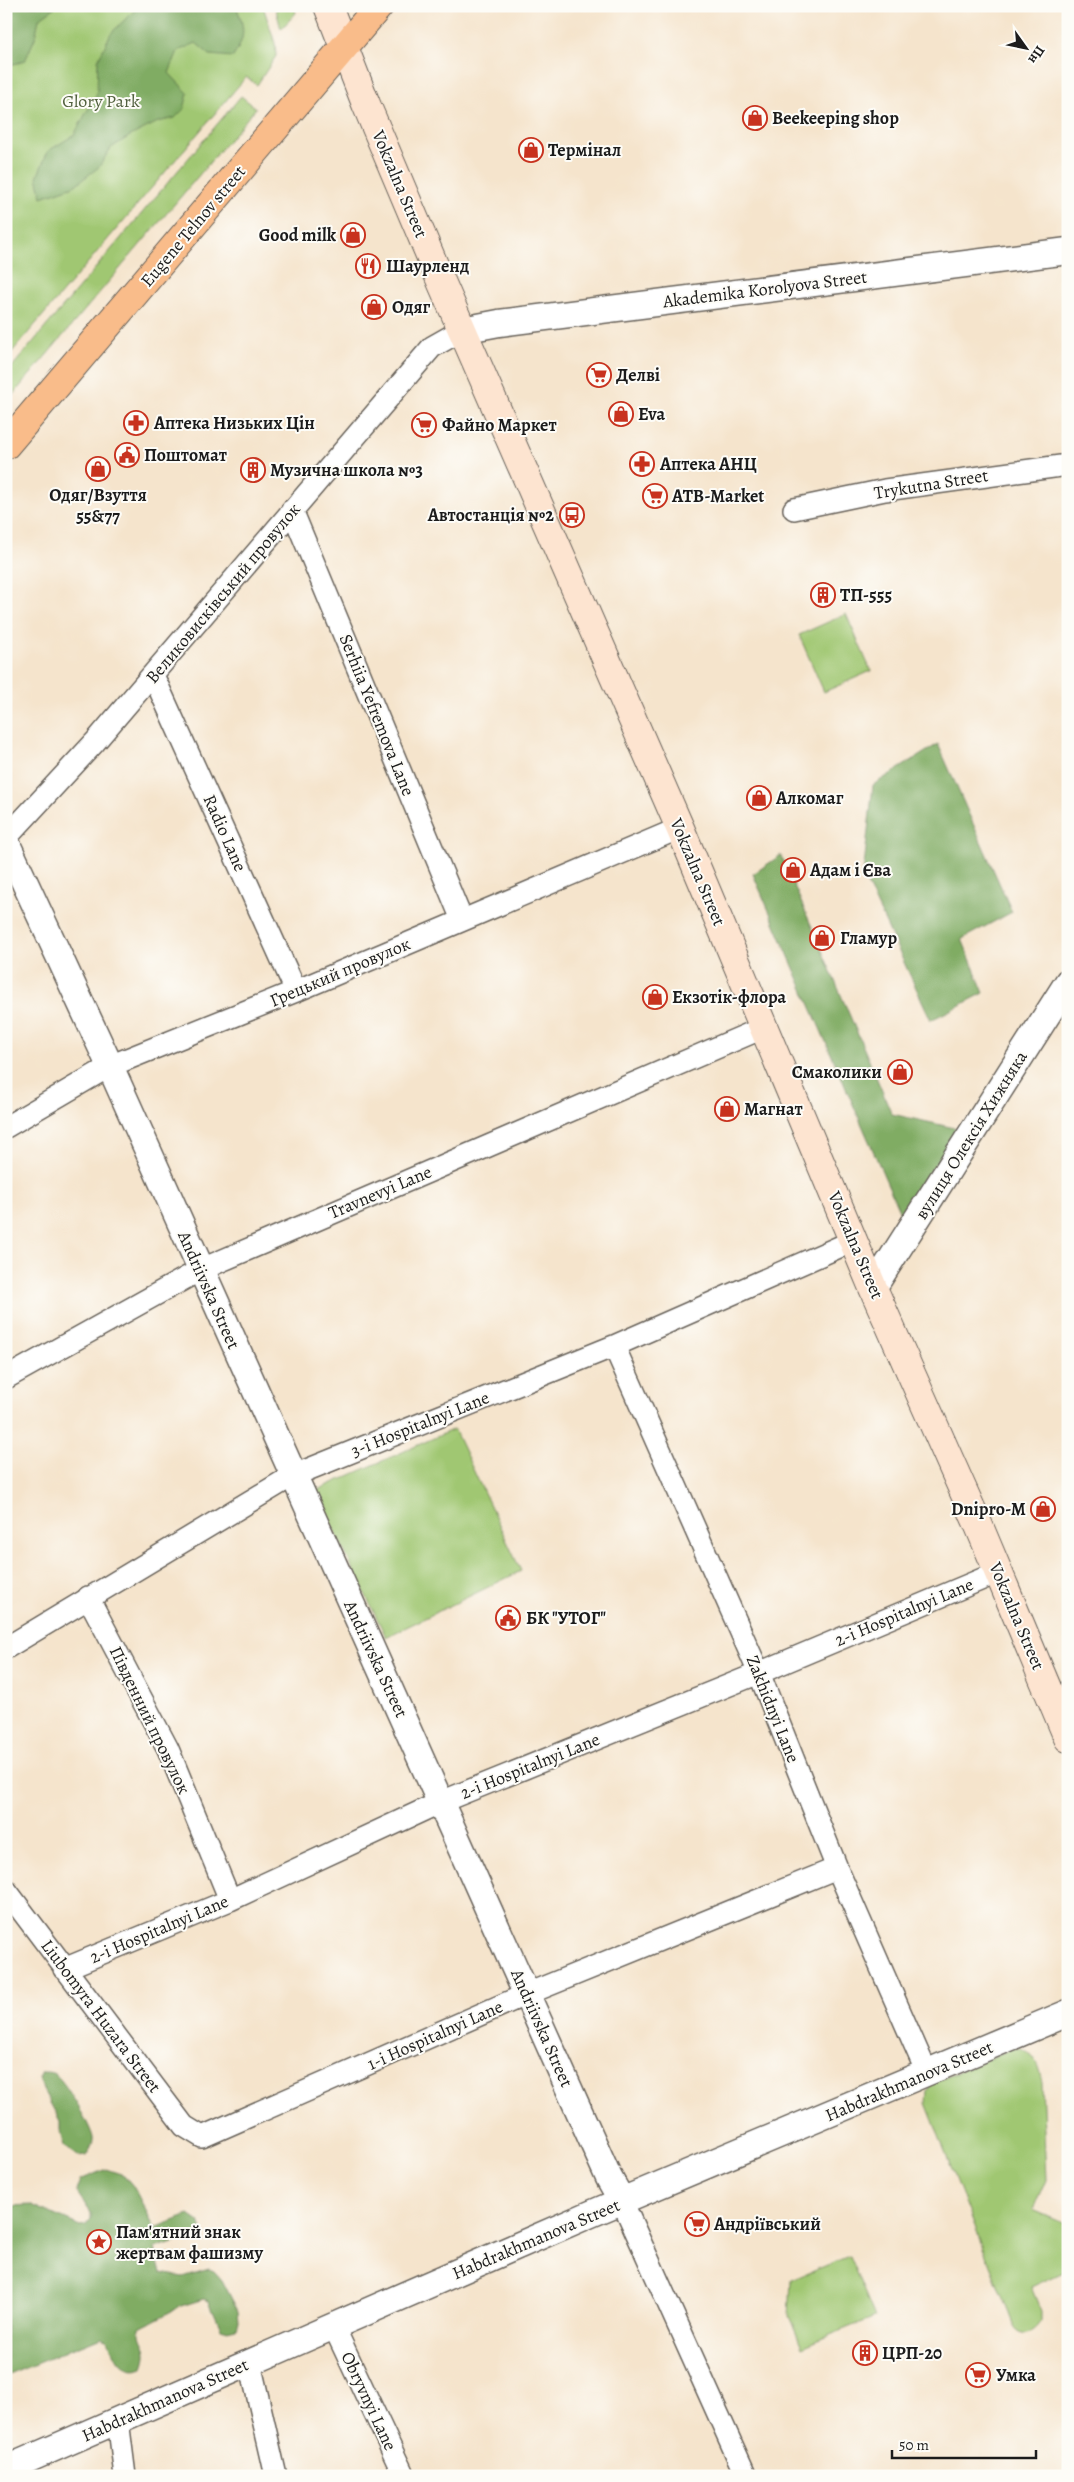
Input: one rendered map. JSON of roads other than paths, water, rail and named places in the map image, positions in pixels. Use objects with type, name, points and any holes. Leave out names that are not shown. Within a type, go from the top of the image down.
[{"type":"main road","name":"Vokzalna Street","points":[[328,6],[370,113],[462,330],[680,828],[855,1240],[873,1288],[999,1572],[1068,1738]]},
{"type":"main road","name":"Eugene Telnov street","points":[[6,445],[379,6]]},
{"type":"street","name":"Akademika Korolyova Street","points":[[462,330],[499,323],[1068,251]]},
{"type":"street","name":"Великовисківський провулок","points":[[6,840],[153,675],[205,611],[432,347],[462,330]]},
{"type":"street","name":"Trykutna Street","points":[[794,509],[885,490],[1068,465]]},
{"type":"street","name":"Serhiia Yefremova Lane","points":[[292,510],[462,920]]},
{"type":"street","name":"Radio Lane","points":[[153,675],[296,991]]},
{"type":"street","name":"Грецький провулок","points":[[6,1128],[110,1066],[296,991],[680,828]]},
{"type":"street","name":"Andriivska Street","points":[[6,840],[110,1066],[292,1476],[528,1994],[609,2178],[622,2201],[746,2476]]},
{"type":"street","name":"вулиця Олексія Хижняка","points":[[873,1288],[1068,982]]},
{"type":"street","name":"Travnevyi Lane","points":[[6,1378],[200,1270],[764,1027]]},
{"type":"street","name":"3-i Hospitalnyi Lane","points":[[6,1648],[292,1476],[614,1346],[855,1240]]},
{"type":"street","name":"Zakhidnyi Lane","points":[[614,1346],[759,1673],[837,1868],[927,2073]]},
{"type":"street","name":"2-i Hospitalnyi Lane","points":[[64,1969],[230,1900],[441,1802],[759,1673],[999,1572]]},
{"type":"street","name":"Південний провулок","points":[[88,1597],[168,1749],[230,1900]]},
{"type":"street","name":"1-i Hospitalnyi Lane","points":[[202,2137],[528,1994],[837,1868]]},
{"type":"street","name":"Liubomyra Huzara Street","points":[[6,1890],[184,2126],[202,2137]]},
{"type":"street","name":"Habdrakhmanova Street","points":[[6,2469],[622,2201],[1068,2013]]},
{"type":"street","name":"Obryvnyi Lane","points":[[334,2327],[404,2476]]},
{"type":"street","points":[[250,2363],[276,2476]]},
{"type":"street","points":[[118,2420],[125,2476]]},
{"type":"place","name":"Beekeeping shop","points":[[755,118]]},
{"type":"place","name":"Термінал","points":[[531,150]]},
{"type":"place","name":"Good milk","points":[[353,235]]},
{"type":"place","name":"Шаурленд","points":[[368,266]]},
{"type":"place","name":"Одяг","points":[[374,307]]},
{"type":"place","name":"Делві","points":[[599,375]]},
{"type":"place","name":"Eva","points":[[621,414]]},
{"type":"place","name":"Аптека Низьких Цін","points":[[136,423]]},
{"type":"place","name":"Файно Маркет","points":[[424,425]]},
{"type":"place","name":"Поштомат","points":[[127,455]]},
{"type":"place","name":"Аптека АНЦ","points":[[642,464]]},
{"type":"place","name":"Одяг/Взуття 55&77","points":[[98,469]]},
{"type":"place","name":"Музична школа №3","points":[[253,470]]},
{"type":"place","name":"ATB-Market","points":[[655,496]]},
{"type":"place","name":"Автостанція №2","points":[[572,515]]},
{"type":"place","name":"ТП-555","points":[[823,595]]},
{"type":"place","name":"Алкомаг","points":[[759,798]]},
{"type":"place","name":"Адам і Єва","points":[[793,870]]},
{"type":"place","name":"Гламур","points":[[822,938]]},
{"type":"place","name":"Екзотік-флора","points":[[655,997]]},
{"type":"place","name":"Смаколики","points":[[900,1072]]},
{"type":"place","name":"Магнат","points":[[727,1109]]},
{"type":"place","name":"Dnipro-M","points":[[1043,1509]]},
{"type":"place","name":"БК \"УТОГ\"","points":[[508,1618]]},
{"type":"place","name":"Андріївський","points":[[697,2224]]},
{"type":"place","name":"Пам'ятний знак жертвам фашизму","points":[[99,2242]]},
{"type":"place","name":"ЦРП-20","points":[[865,2353]]},
{"type":"place","name":"Умка","points":[[978,2375]]},
{"type":"park label","name":"Glory Park","points":[[101,101]]}]
